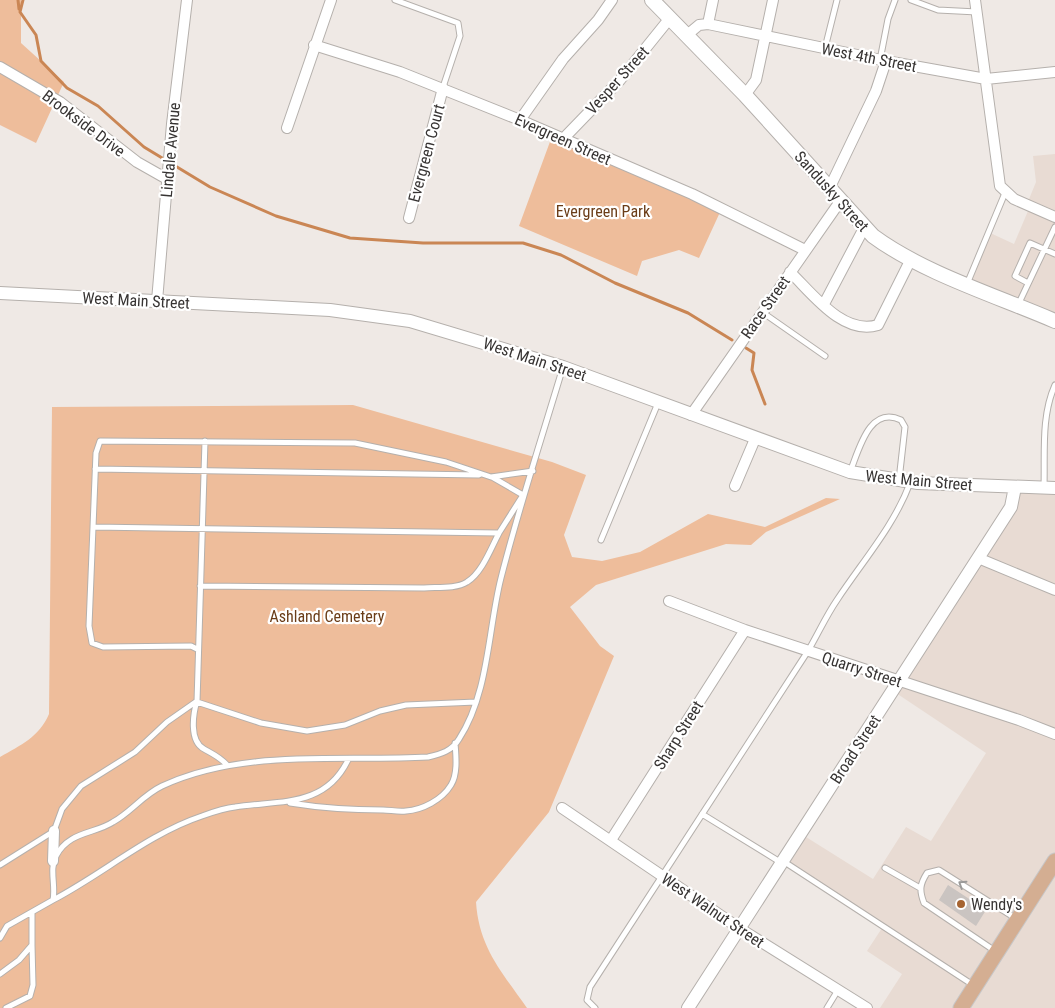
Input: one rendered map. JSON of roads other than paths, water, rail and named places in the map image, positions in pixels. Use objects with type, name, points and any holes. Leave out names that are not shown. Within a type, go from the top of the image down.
[{"type":"main road","name":"Sandusky Street","points":[[652,0],[745,95],[830,187],[864,228],[883,244],[911,259],[1055,321]]},
{"type":"main road","points":[[961,1008],[1055,863]]},
{"type":"street","name":"Lindale Avenue","points":[[157,301],[170,147],[187,0]]},
{"type":"street","points":[[287,128],[314,45],[332,0]]},
{"type":"street","points":[[520,120],[563,59],[598,20],[612,0]]},
{"type":"street","points":[[687,34],[699,25],[708,24],[713,0]]},
{"type":"street","points":[[745,95],[756,80],[773,0]]},
{"type":"street","points":[[975,0],[1000,186],[1005,193],[1055,218]]},
{"type":"street","name":"Vesper Street","points":[[562,140],[620,80],[670,18]]},
{"type":"street","name":"West 4th Street","points":[[708,24],[883,61],[986,79],[1055,72]]},
{"type":"street","name":"Evergreen Street","points":[[314,45],[374,62],[520,120],[562,140],[692,194],[805,250]]},
{"type":"street","points":[[830,187],[876,91],[883,61]]},
{"type":"street","name":"Brookside Drive","points":[[0,67],[60,102],[137,162],[168,177]]},
{"type":"street","name":"Evergreen Court","points":[[409,218],[443,88]]},
{"type":"street","name":"Race Street","points":[[691,415],[761,312],[841,200]]},
{"type":"street","points":[[824,304],[864,228]]},
{"type":"street","points":[[790,272],[840,318],[866,328],[878,325],[911,259]]},
{"type":"street","name":"West Main Street","points":[[0,293],[330,310],[384,316],[461,335],[563,367],[755,439],[850,472],[905,482],[1050,487]]},
{"type":"street","points":[[735,486],[755,439]]},
{"type":"street","name":"Broad Street","points":[[688,1008],[1011,507],[1015,487]]},
{"type":"street","points":[[978,558],[1055,590]]},
{"type":"street","name":"Quarry Street","points":[[669,601],[745,630],[1019,720],[1055,734]]},
{"type":"street","name":"Sharp Street","points":[[610,840],[745,630]]},
{"type":"street","name":"West Walnut Street","points":[[562,808],[739,928],[867,1008]]},
{"type":"street","points":[[53,861],[54,831]]},
{"type":"lane","points":[[395,0],[458,24],[460,36],[443,88]]},
{"type":"lane","points":[[825,48],[837,0]]},
{"type":"lane","points":[[883,61],[888,19],[895,0]]},
{"type":"lane","points":[[911,0],[938,10],[977,12]]},
{"type":"lane","points":[[967,284],[1005,193]]},
{"type":"lane","points":[[1018,305],[1055,227]]},
{"type":"lane","points":[[1028,283],[1015,276],[1030,243],[1055,254]]},
{"type":"lane","points":[[761,312],[825,356]]},
{"type":"lane","points":[[53,900],[53,861],[58,851],[88,830],[115,822],[136,802],[154,790],[189,776],[227,765],[428,757],[444,753],[455,743],[476,702],[484,671],[501,580],[523,495],[532,472],[563,367]]},
{"type":"lane","points":[[1050,487],[1046,414],[1048,400],[1055,385]]},
{"type":"lane","points":[[601,540],[658,402]]},
{"type":"lane","points":[[595,1008],[587,1000],[590,987],[808,651],[836,602],[903,502],[905,427],[901,420],[892,417],[883,418],[873,423],[864,438],[850,472]]},
{"type":"lane","points":[[197,649],[191,646],[103,647],[92,642],[89,626],[95,469],[96,447],[100,441],[366,444],[446,462],[491,477],[523,495]]},
{"type":"lane","points":[[205,441],[197,649],[197,701],[194,716],[196,741],[203,749],[214,753],[227,765]]},
{"type":"lane","points":[[95,469],[485,475]]},
{"type":"lane","points":[[491,477],[532,472]]},
{"type":"lane","points":[[200,586],[424,588],[460,585],[467,583],[475,574],[523,495]]},
{"type":"lane","points":[[93,527],[499,533]]},
{"type":"lane","points":[[197,701],[202,705],[260,723],[307,731],[345,725],[380,711],[406,705],[476,702]]},
{"type":"lane","points":[[0,865],[54,831],[62,809],[81,786],[135,752],[167,722],[197,701]]},
{"type":"lane","points":[[287,802],[315,807],[364,810],[405,811],[423,807],[436,800],[452,784],[456,759],[455,743]]},
{"type":"lane","points":[[0,938],[7,926],[32,913],[174,826],[233,807],[287,802],[324,789],[340,776],[348,760]]},
{"type":"lane","points":[[702,814],[782,862],[975,986]]},
{"type":"lane","points":[[885,868],[920,888]]},
{"type":"lane","points":[[997,952],[924,903],[920,888],[927,872],[939,870],[1017,920]]},
{"type":"lane","points":[[6,1008],[30,996],[32,985],[32,913]]},
{"type":"lane","points":[[0,925],[7,926]]},
{"type":"lane","points":[[0,974],[19,960],[32,945]]},
{"type":"lane","points":[[827,1008],[838,990]]},
{"type":"waterway","points":[[18,0],[19,9]]},
{"type":"waterway","points":[[23,0],[20,12],[36,35],[41,61],[67,88],[98,106],[144,147],[210,187],[276,216],[350,238],[423,243],[523,243],[561,255],[615,283],[688,313],[732,340]]},
{"type":"waterway","points":[[746,348],[754,353],[752,370],[765,404]]},
{"type":"place","name":"Wendy's","points":[[961,904]]},
{"type":"park label","name":"Evergreen Park","points":[[603,211]]},
{"type":"park label","name":"Ashland Cemetery","points":[[327,616]]}]
